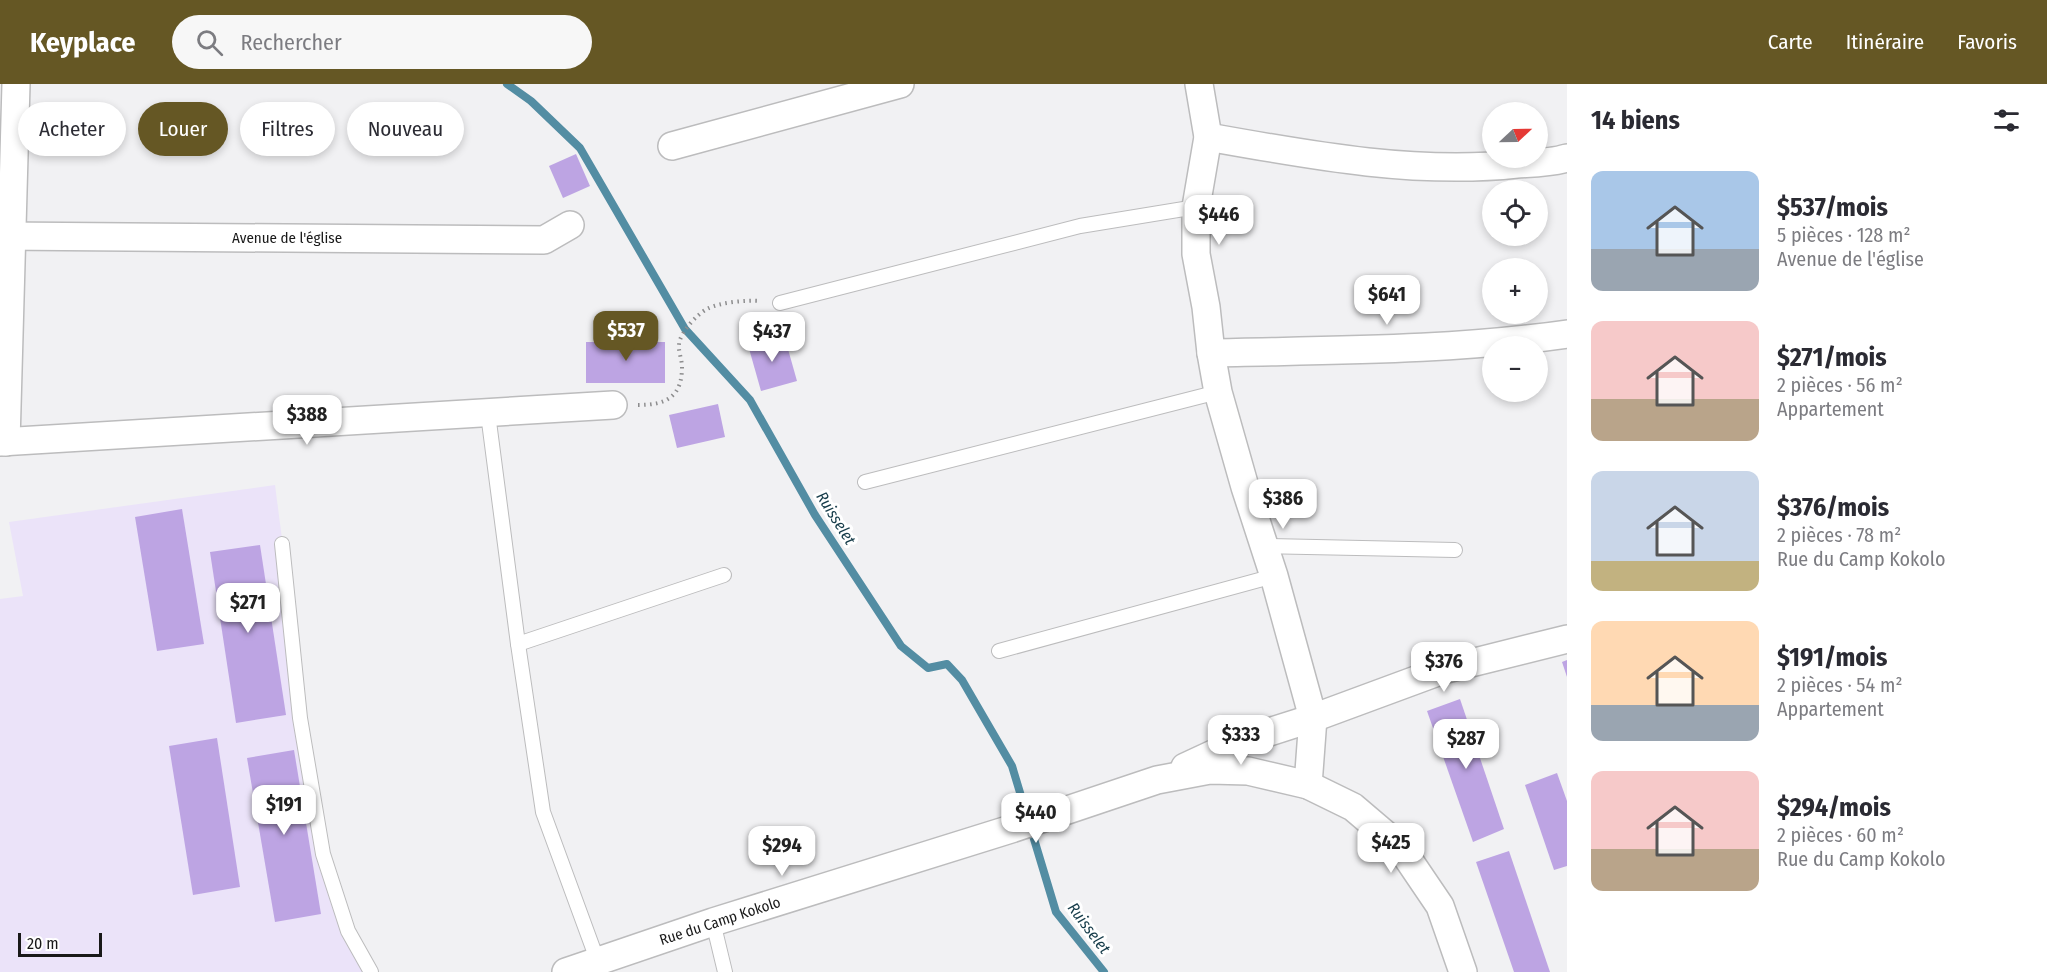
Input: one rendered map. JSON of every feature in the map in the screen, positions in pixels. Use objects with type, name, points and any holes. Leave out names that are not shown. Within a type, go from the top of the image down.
[{"type":"street","points":[[16,84],[5,236],[3,442],[613,405]]},
{"type":"street","points":[[672,146],[900,84]]},
{"type":"street","points":[[1199,84],[1209,137],[1196,207],[1196,255],[1206,307],[1211,353],[1218,392],[1274,576],[1313,718],[1308,784]]},
{"type":"street","points":[[1209,137],[1319,157],[1414,165],[1478,168],[1567,158]]},
{"type":"street","name":"Avenue de l'église","points":[[5,236],[544,240],[570,225]]},
{"type":"street","points":[[1211,353],[1430,347],[1511,342],[1567,334]]},
{"type":"street","points":[[1157,780],[1241,741],[1313,718],[1443,670],[1567,639]]},
{"type":"street","points":[[1157,780],[1210,770],[1248,771],[1308,784],[1353,807],[1400,847],[1440,906],[1463,972]]},
{"type":"street","name":"Rue du Camp Kokolo","points":[[566,972],[713,922],[1011,829],[1157,780]]},
{"type":"lane","points":[[780,303],[1080,226],[1196,207]]},
{"type":"lane","points":[[865,482],[1218,392]]},
{"type":"lane","points":[[488,414],[543,812],[598,962]]},
{"type":"lane","points":[[282,544],[300,718],[323,854],[348,931],[371,972]]},
{"type":"lane","points":[[1264,546],[1455,550]]},
{"type":"lane","points":[[518,644],[724,575]]},
{"type":"lane","points":[[999,651],[1274,576]]},
{"type":"lane","points":[[713,922],[725,972]]},
{"type":"path","points":[[613,405],[648,405],[666,400],[678,391],[682,365],[679,343],[685,328],[707,309],[750,300],[780,303]]},
{"type":"shaded area","points":[[275,485],[323,854],[371,972],[0,972],[0,599],[23,596],[9,522]]},
{"type":"building","points":[[576,154],[590,186],[563,198],[549,166]]},
{"type":"building","points":[[784,335],[797,381],[761,391],[748,345]]},
{"type":"building","points":[[586,342],[665,342],[665,383],[586,383]]},
{"type":"building","points":[[718,404],[725,437],[677,448],[669,415]]},
{"type":"building","points":[[182,509],[204,644],[157,651],[135,517]]},
{"type":"building","points":[[260,545],[286,715],[236,723],[210,552]]},
{"type":"building","points":[[1567,660],[1567,677],[1562,662]]},
{"type":"building","points":[[1460,699],[1504,829],[1473,842],[1427,711]]},
{"type":"building","points":[[217,738],[240,887],[193,895],[169,746]]},
{"type":"building","points":[[294,750],[321,914],[275,922],[247,758]]},
{"type":"building","points":[[1557,773],[1567,801],[1567,866],[1554,870],[1525,785]]},
{"type":"building","points":[[1509,851],[1550,972],[1514,972],[1476,862]]},
{"type":"waterway","name":"Ruisselet","points":[[507,84],[531,101],[580,148],[685,329],[750,400],[815,515],[901,646],[928,668],[947,664],[962,680],[1012,766],[1056,912],[1104,972]]}]
